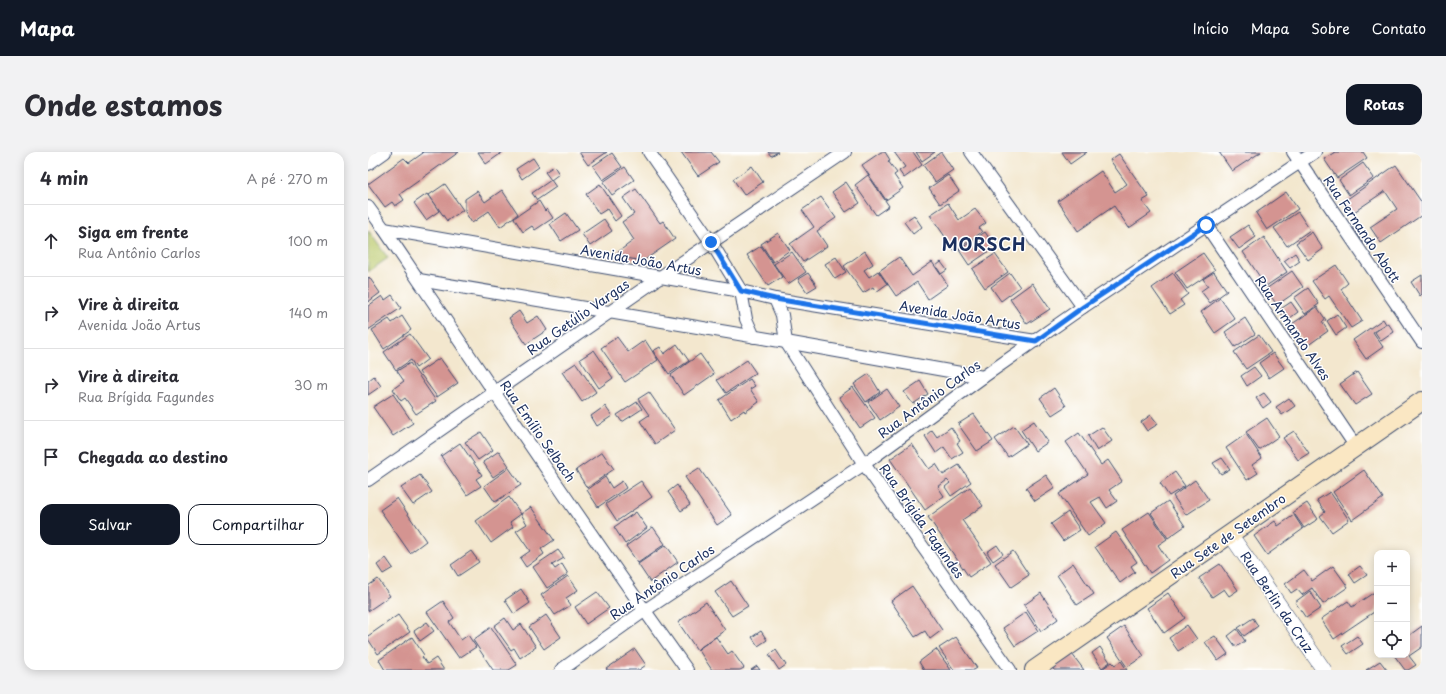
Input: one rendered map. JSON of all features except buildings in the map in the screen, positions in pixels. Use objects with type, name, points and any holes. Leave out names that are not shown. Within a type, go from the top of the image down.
[{"type":"main road","name":"Rua Sete de Setembro","points":[[1034,670],[1422,401]]},
{"type":"street","points":[[368,164],[386,152]]},
{"type":"street","points":[[649,152],[711,242],[741,291],[746,319],[754,337]]},
{"type":"street","name":"Rua Getúlio Vargas","points":[[368,480],[711,242],[845,152]]},
{"type":"street","points":[[971,152],[1083,307]]},
{"type":"street","name":"Rua Antônio Carlos","points":[[561,670],[644,611],[864,464],[983,377],[1083,307],[1206,225],[1296,157],[1315,152]]},
{"type":"street","name":"Rua Fernando Abott","points":[[1296,157],[1422,342]]},
{"type":"street","name":"Rua Emílio Selbach","points":[[368,207],[644,611],[687,670]]},
{"type":"street","name":"Rua Armando Alves","points":[[1206,225],[1356,447]]},
{"type":"street","name":"Avenida João Artus","points":[[384,229],[659,278],[741,291],[775,299],[1036,341]]},
{"type":"street","points":[[419,280],[983,377]]},
{"type":"street","name":"Rua Brígida Fagundes","points":[[775,299],[782,315],[786,342],[864,464],[1010,670]]},
{"type":"street","name":"Rua Berlin da Cruz","points":[[1230,534],[1324,670]]},
{"type":"green space","points":[[368,230],[388,258],[368,272]]},
{"type":"district","name":"MORSCH","points":[[984,245]]},
{"type":"route","points":[[711,242],[741,291],[775,299],[1036,341],[1083,307],[1206,225]]}]
